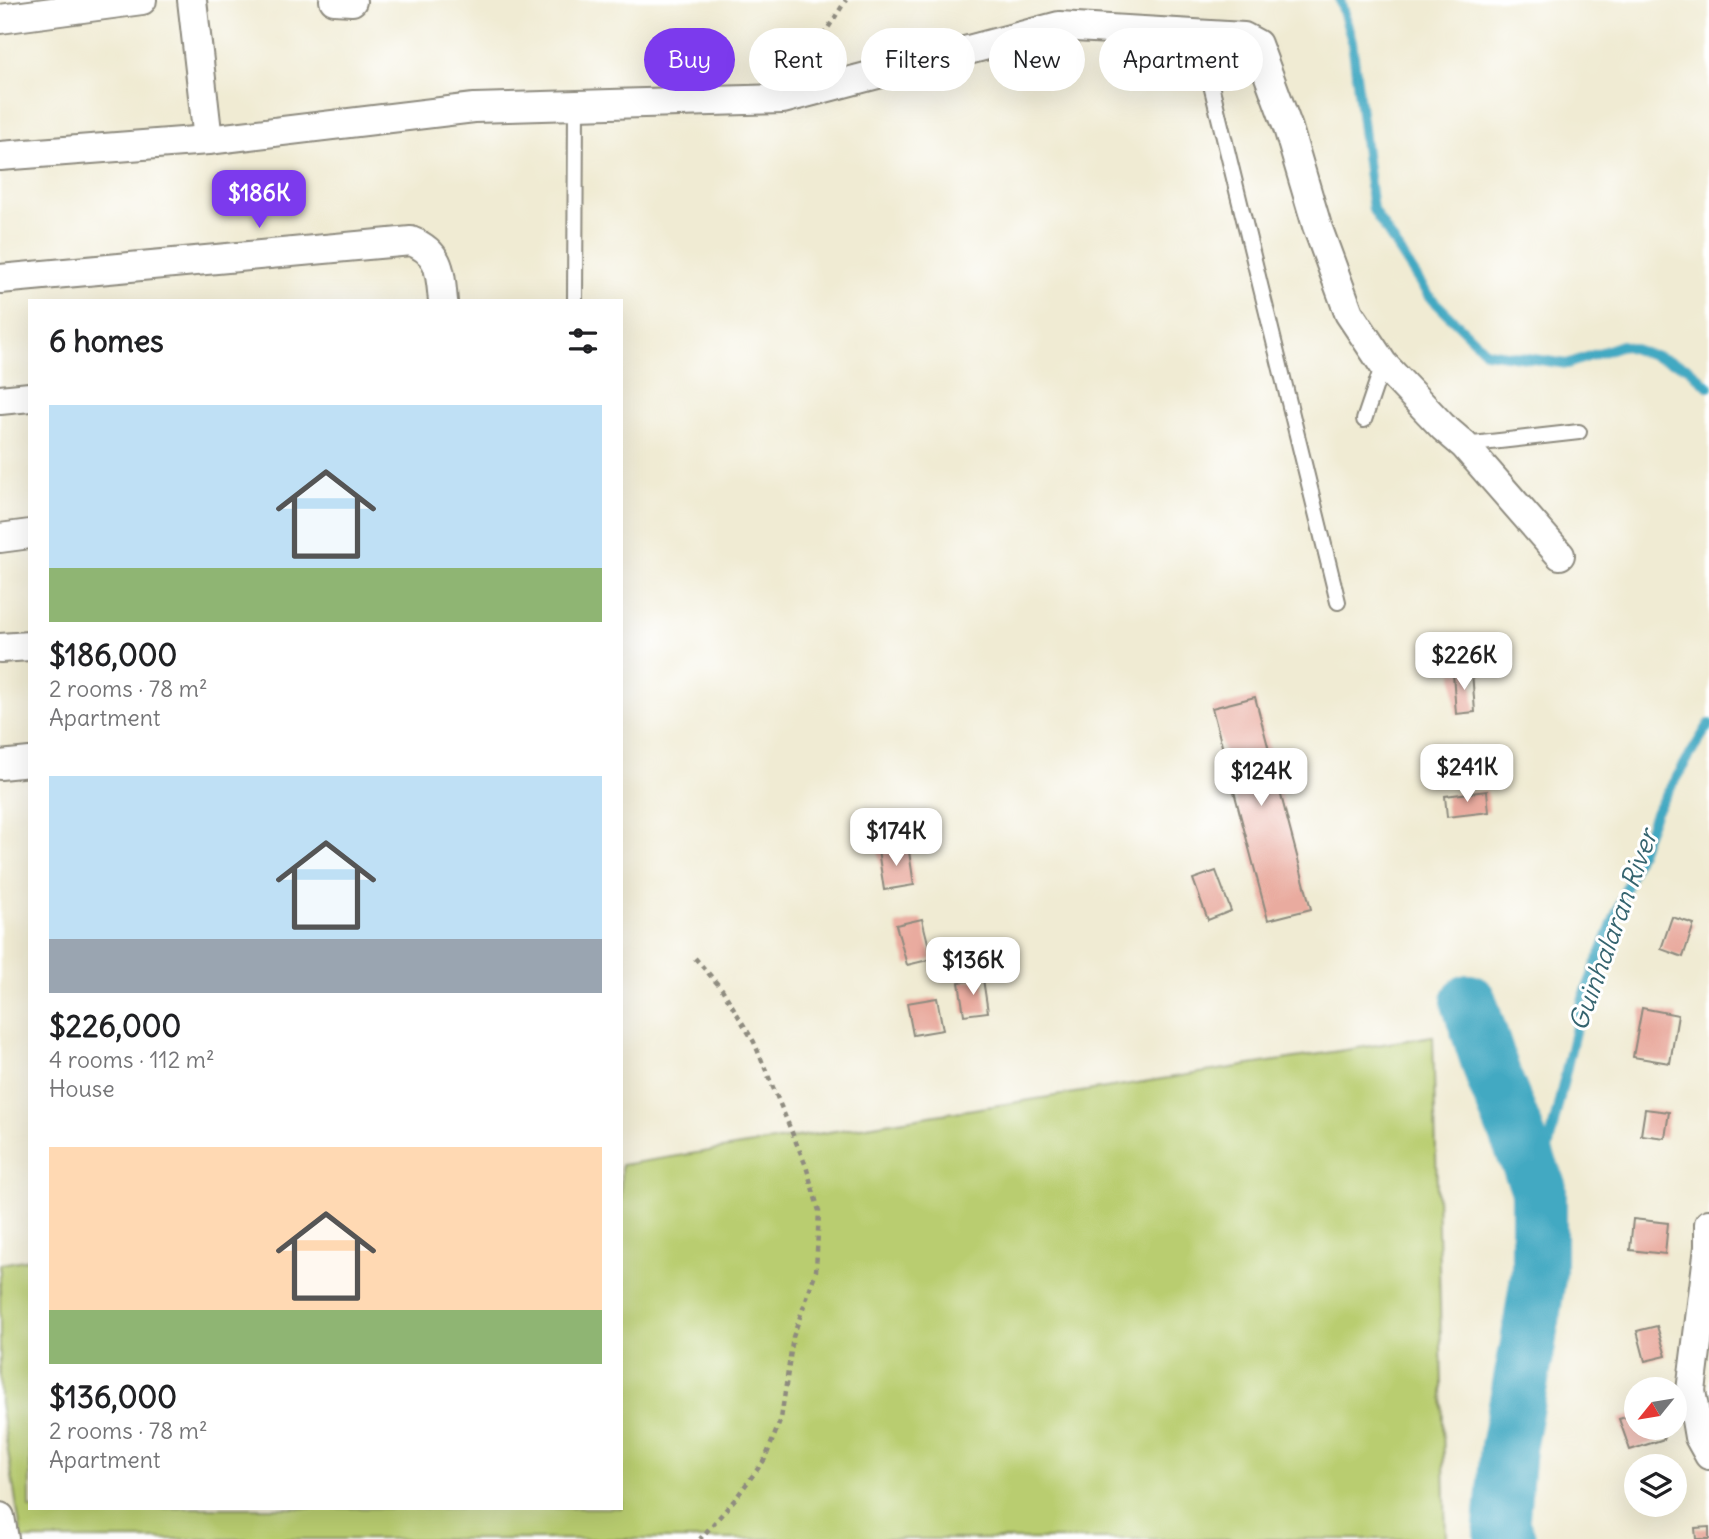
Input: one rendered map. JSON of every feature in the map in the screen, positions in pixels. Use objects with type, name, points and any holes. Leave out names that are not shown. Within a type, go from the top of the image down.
[{"type":"street","points":[[0,19],[142,0]]},
{"type":"street","points":[[192,0],[208,140]]},
{"type":"street","points":[[334,0],[352,1]]},
{"type":"street","points":[[0,156],[208,140],[474,108],[783,99],[1059,26],[1099,29]]},
{"type":"street","points":[[1263,58],[1288,128],[1317,226],[1349,313],[1383,365],[1464,444],[1560,555]]},
{"type":"street","points":[[0,279],[411,241],[425,247],[434,257],[440,273],[443,299]]},
{"type":"street","points":[[0,400],[28,397]]},
{"type":"street","points":[[0,538],[28,534]]},
{"type":"street","points":[[0,648],[28,646]]},
{"type":"street","points":[[0,765],[28,762]]},
{"type":"street","points":[[1709,1224],[1709,1247],[1691,1391],[1699,1437],[1709,1455]]},
{"type":"street","points":[[0,1517],[4,1539]]},
{"type":"lane","points":[[1213,91],[1338,602]]},
{"type":"lane","points":[[575,299],[576,105]]},
{"type":"lane","points":[[1364,420],[1383,365]]},
{"type":"lane","points":[[1464,444],[1579,432]]},
{"type":"path","points":[[783,99],[846,0]]},
{"type":"path","points":[[695,958],[723,989],[754,1042],[806,1167],[820,1211],[816,1271],[793,1337],[781,1419],[765,1459],[700,1539]]},
{"type":"green space","points":[[1433,1036],[1446,1539],[22,1539],[0,1402],[0,1264],[28,1259],[28,1510],[623,1510],[623,1165]]},
{"type":"building","points":[[1472,671],[1475,712],[1456,714],[1453,673]]},
{"type":"building","points":[[1255,697],[1311,909],[1268,920],[1212,708]]},
{"type":"building","points":[[1487,791],[1489,812],[1447,817],[1445,796]]},
{"type":"building","points":[[908,845],[914,885],[884,890],[878,850]]},
{"type":"building","points":[[1216,871],[1231,911],[1208,920],[1193,879]]},
{"type":"building","points":[[1672,917],[1694,924],[1683,957],[1661,949]]},
{"type":"building","points":[[922,919],[932,959],[907,965],[896,925]]},
{"type":"building","points":[[983,979],[988,1012],[964,1015],[959,982]]},
{"type":"building","points":[[937,998],[943,1030],[913,1035],[907,1003]]},
{"type":"building","points":[[1642,1008],[1678,1015],[1670,1063],[1633,1057]]},
{"type":"building","points":[[1645,1109],[1669,1112],[1665,1138],[1641,1135]]},
{"type":"building","points":[[1633,1219],[1668,1223],[1665,1254],[1630,1250]]},
{"type":"building","points":[[1657,1326],[1666,1356],[1645,1361],[1637,1331]]},
{"type":"building","points":[[1624,1418],[1624,1433],[1619,1419]]},
{"type":"building","points":[[1626,1440],[1661,1440],[1630,1450]]},
{"type":"building","points":[[1709,1527],[1709,1539],[1696,1539],[1695,1528]]},
{"type":"waterway","points":[[1340,0],[1352,41],[1373,210],[1428,295],[1486,352],[1567,364],[1622,345],[1687,367],[1709,387]]},
{"type":"waterway","name":"Guinhalaran River","points":[[1539,1189],[1582,1001],[1656,811],[1709,724]]},
{"type":"waterway","name":"Guinhalaran River","points":[[1469,1002],[1494,1078],[1539,1189],[1539,1271],[1508,1447],[1501,1528],[1508,1539]]}]
